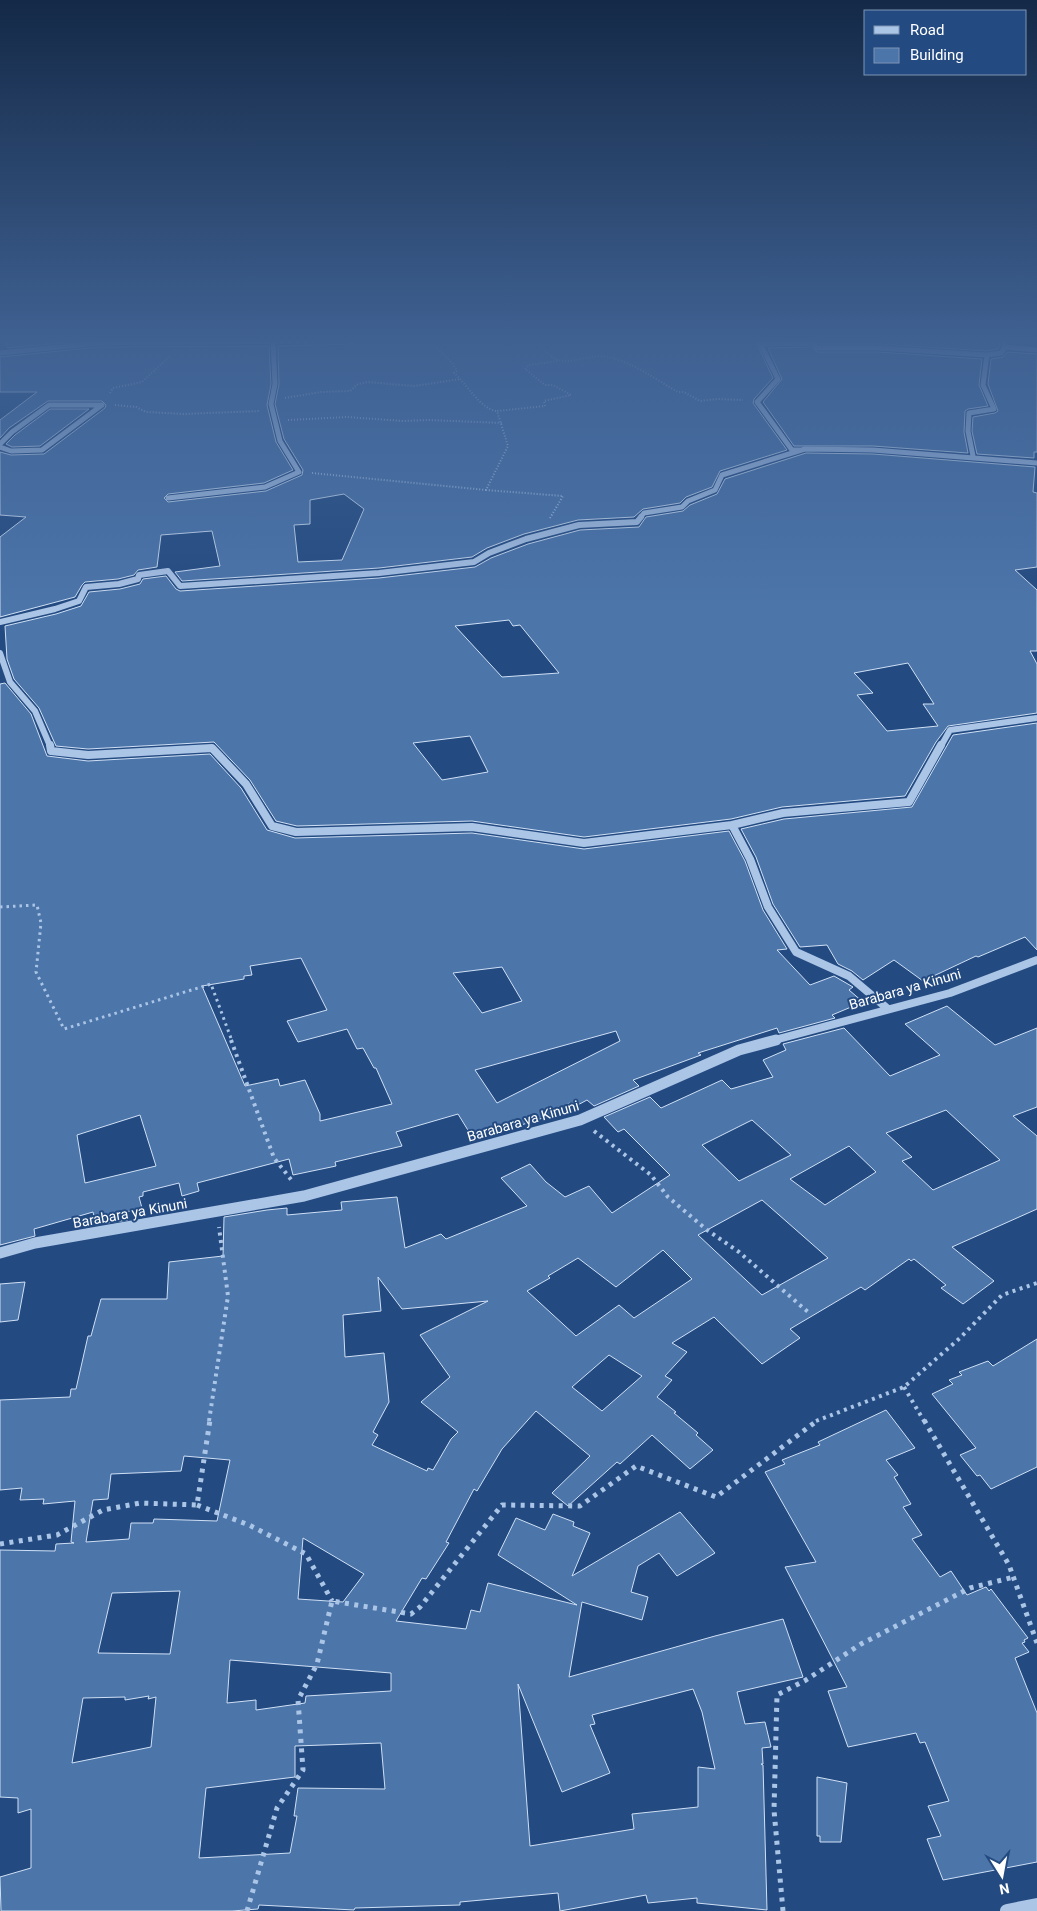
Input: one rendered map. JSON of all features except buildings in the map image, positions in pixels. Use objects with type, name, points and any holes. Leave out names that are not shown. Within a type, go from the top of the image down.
[{"type":"street","points":[[16,429],[0,446],[11,451],[42,450],[70,429]]},
{"type":"street","points":[[168,498],[265,487],[299,472],[280,441],[277,429]]},
{"type":"street","points":[[776,429],[792,450],[873,450],[973,456],[1037,463]]},
{"type":"street","points":[[968,429],[974,451],[973,456]]},
{"type":"street","points":[[0,622],[55,609],[78,601],[86,587],[119,584],[138,579],[139,574],[168,571],[180,586],[422,569],[446,564],[474,562],[489,553],[526,539],[579,525],[637,522],[644,513],[682,507],[688,502],[715,490],[722,474],[805,449]]},
{"type":"street","points":[[0,653],[10,682],[35,711],[49,741],[51,750],[88,755],[212,748],[240,775],[263,808],[272,826],[296,832],[472,827],[584,843],[732,825],[783,813],[909,802],[950,730],[1037,718]]},
{"type":"street","points":[[732,825],[750,859],[768,907],[796,952],[849,976],[888,1008]]},
{"type":"street","name":"Barabara ya Kinuni","points":[[0,1253],[35,1243],[304,1196],[580,1120],[739,1050],[888,1008],[950,993],[1037,960]]},
{"type":"street","points":[[1007,1911],[1037,1905]]},
{"type":"path","points":[[486,490],[508,446],[503,429]]},
{"type":"path","points":[[299,472],[515,494],[563,496],[549,517],[556,532]]},
{"type":"path","points":[[0,907],[37,905],[41,923],[36,972],[64,1029],[211,984],[274,1158],[304,1196]]},
{"type":"path","points":[[580,1120],[651,1175],[668,1197],[707,1230],[740,1252],[808,1312]]},
{"type":"path","points":[[197,1505],[228,1296],[217,1211]]},
{"type":"path","points":[[332,1601],[411,1614],[420,1607],[502,1505],[580,1506],[636,1466],[716,1497],[819,1419],[904,1387],[960,1338],[1002,1295],[1037,1283]]},
{"type":"path","points":[[904,1387],[1009,1565],[1037,1643]]},
{"type":"path","points":[[0,1544],[57,1535],[102,1510],[140,1502],[197,1505],[249,1525],[306,1554],[332,1601],[317,1664],[298,1700],[304,1770],[277,1808],[247,1911]]},
{"type":"path","points":[[783,1911],[774,1810],[777,1695],[806,1680],[861,1644],[970,1588],[1014,1577]]}]
